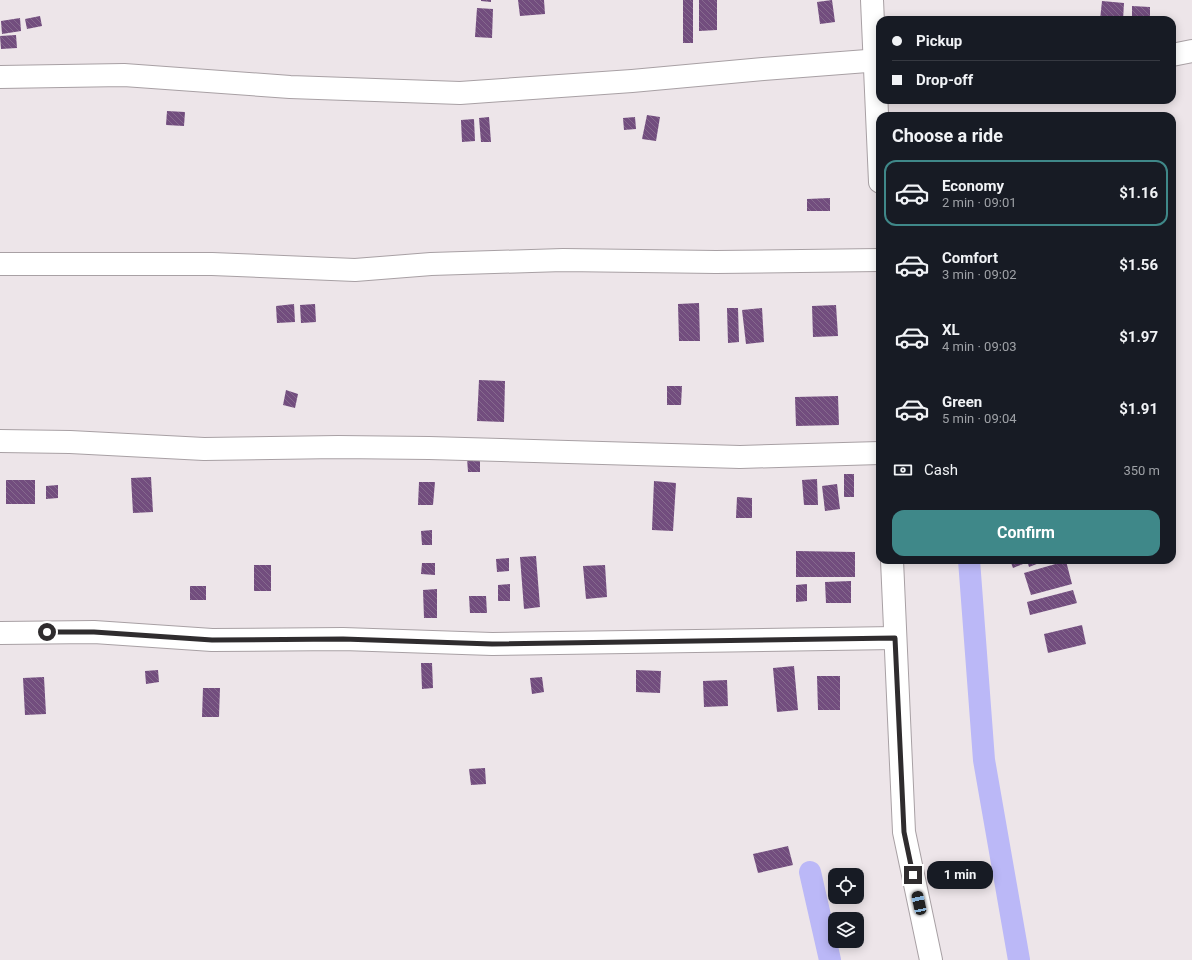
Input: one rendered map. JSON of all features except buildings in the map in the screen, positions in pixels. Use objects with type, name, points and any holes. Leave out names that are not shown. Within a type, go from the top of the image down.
[{"type":"street","points":[[872,0],[876,48]]},
{"type":"street","points":[[1176,54],[1192,51]]},
{"type":"street","points":[[0,76],[124,75],[290,87],[460,93],[632,81],[763,68],[876,60]]},
{"type":"street","points":[[0,264],[212,264],[355,270],[431,264],[563,260],[716,262],[876,260]]},
{"type":"street","points":[[0,441],[70,442],[204,449],[338,447],[437,448],[740,457],[876,453]]},
{"type":"street","points":[[892,564],[904,832],[931,960]]},
{"type":"street","points":[[0,632],[94,632],[212,640],[343,639],[492,644],[895,638]]},
{"type":"waterway","points":[[969,564],[984,760],[1019,960]]},
{"type":"waterway","points":[[810,872],[830,960]]},
{"type":"route","points":[[47,632],[94,632],[212,640],[343,639],[492,644],[895,638],[904,832],[913,875]]}]
